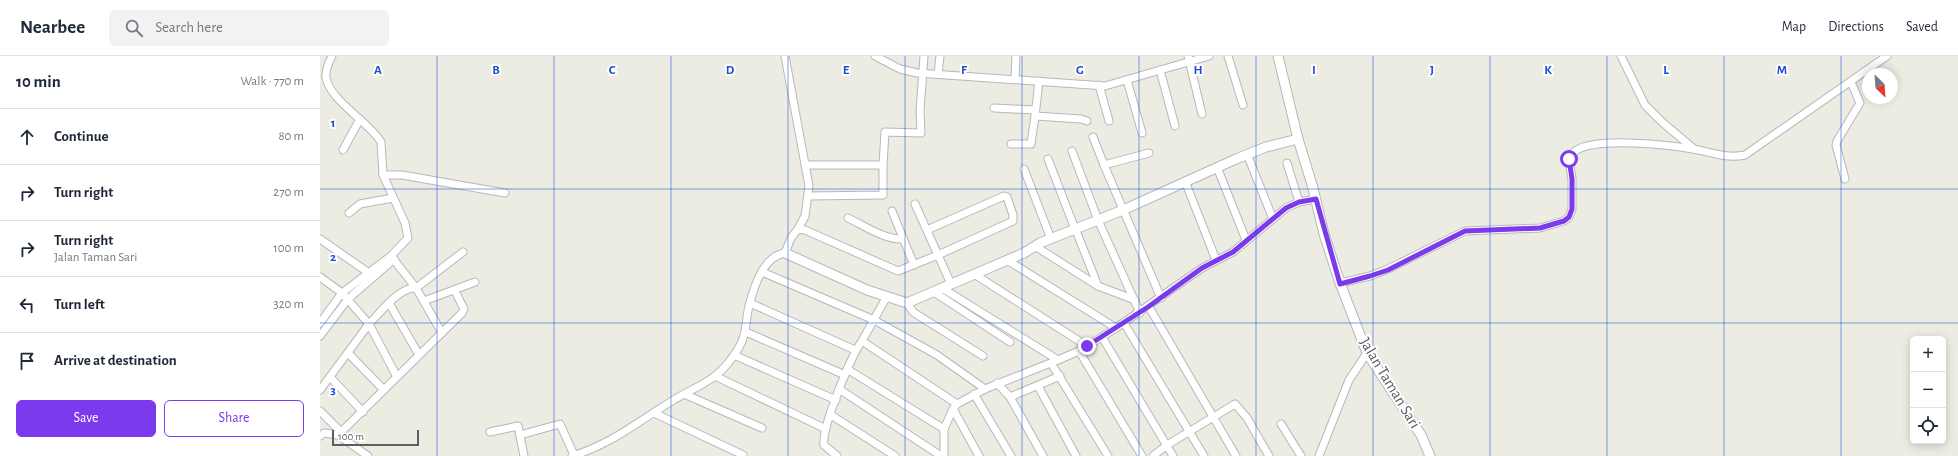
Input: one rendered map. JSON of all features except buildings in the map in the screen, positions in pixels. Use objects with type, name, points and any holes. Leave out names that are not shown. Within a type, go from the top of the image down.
[{"type":"street","points":[[320,336],[348,299],[393,258],[408,238],[406,224],[383,175],[381,142],[338,98],[325,76],[332,56]]},
{"type":"street","points":[[784,253],[791,238],[805,216],[809,186],[785,56]]},
{"type":"street","points":[[875,56],[900,68],[919,73],[1099,85],[1109,85],[1160,70],[1189,59],[1209,56]]},
{"type":"street","points":[[808,196],[883,195],[885,132],[921,133],[919,73],[924,56]]},
{"type":"street","points":[[938,74],[940,56]]},
{"type":"street","points":[[1015,79],[1016,56]]},
{"type":"street","points":[[1228,56],[1243,105]]},
{"type":"street","name":"Jalan Taman Sari","points":[[1278,56],[1298,139],[1340,284],[1367,352],[1421,435],[1430,456]]},
{"type":"street","points":[[1621,56],[1646,105],[1662,122],[1694,149]]},
{"type":"street","points":[[1340,284],[1388,270],[1465,231],[1540,228],[1564,221],[1569,217],[1572,209],[1572,185],[1569,159],[1578,149],[1609,143],[1626,143],[1664,145],[1694,149],[1728,157],[1744,155],[1887,56]]},
{"type":"street","points":[[1189,59],[1202,114]]},
{"type":"street","points":[[1160,70],[1175,126]]},
{"type":"street","points":[[1127,80],[1142,133]]},
{"type":"street","points":[[1011,144],[1032,144],[1039,81]]},
{"type":"street","points":[[1845,179],[1836,149],[1837,141],[1860,103],[1851,82]]},
{"type":"street","points":[[1099,85],[1109,121]]},
{"type":"street","points":[[994,108],[1087,121]]},
{"type":"street","points":[[343,150],[360,119]]},
{"type":"street","points":[[1093,137],[1161,298]]},
{"type":"street","points":[[907,304],[974,274],[1150,200],[1266,147],[1272,147],[1298,139]]},
{"type":"street","points":[[1204,176],[1219,172],[1237,161],[1250,159],[1266,152],[1272,147]]},
{"type":"street","points":[[1072,150],[1099,222],[1140,313]]},
{"type":"street","points":[[1104,165],[1149,153]]},
{"type":"street","points":[[1250,159],[1273,219]]},
{"type":"street","points":[[1048,160],[1098,286]]},
{"type":"street","points":[[1286,164],[1299,202]]},
{"type":"street","points":[[805,165],[883,165]]},
{"type":"street","points":[[1024,169],[1051,239]]},
{"type":"street","points":[[1219,172],[1246,240]]},
{"type":"street","points":[[383,175],[402,175],[505,193]]},
{"type":"street","points":[[1186,184],[1216,260]]},
{"type":"street","points":[[798,229],[805,230],[898,271],[938,256],[1013,221],[1014,217],[1007,197],[1004,196],[927,230]]},
{"type":"street","points":[[349,213],[360,204],[393,198]]},
{"type":"street","points":[[943,456],[944,429],[955,406],[985,388],[1080,351],[1140,313],[1216,260],[1233,252],[1286,208],[1299,202],[1316,199]]},
{"type":"street","points":[[915,204],[951,284]]},
{"type":"street","points":[[892,211],[914,265]]},
{"type":"street","points":[[848,218],[886,236],[894,239],[903,239]]},
{"type":"street","points":[[1035,248],[1051,239],[1076,231]]},
{"type":"street","points":[[320,239],[369,273]]},
{"type":"street","points":[[1035,248],[1098,286],[1135,300]]},
{"type":"street","points":[[320,390],[331,378],[369,324],[389,303],[410,287],[416,288],[463,252]]},
{"type":"street","points":[[520,435],[560,424],[573,456],[603,444],[715,376],[734,354],[746,332],[750,303],[762,272],[769,260],[776,254],[784,253],[886,298],[907,304],[913,312],[983,356]]},
{"type":"street","points":[[320,323],[342,293],[369,273],[393,258]]},
{"type":"street","points":[[393,258],[416,288],[442,333]]},
{"type":"street","points":[[1007,260],[1116,328]]},
{"type":"street","points":[[762,272],[874,320],[937,355],[985,388]]},
{"type":"street","points":[[974,274],[1087,346]]},
{"type":"street","points":[[320,277],[342,293],[369,324],[397,377]]},
{"type":"street","points":[[424,301],[455,291],[475,282]]},
{"type":"street","points":[[938,290],[1010,342]]},
{"type":"street","points":[[938,290],[1055,361],[1060,376],[1108,456]]},
{"type":"street","points":[[320,436],[324,433],[340,434],[464,311],[455,291]]},
{"type":"street","points":[[837,456],[824,445],[826,429],[839,389],[855,350],[862,341],[886,298]]},
{"type":"street","points":[[389,303],[419,355]]},
{"type":"street","points":[[750,303],[855,350]]},
{"type":"street","points":[[1148,307],[1236,456]]},
{"type":"street","points":[[1124,323],[1204,456]]},
{"type":"street","points":[[746,332],[846,372],[944,429]]},
{"type":"street","points":[[1102,337],[1173,456]]},
{"type":"street","points":[[862,341],[955,406],[979,456]]},
{"type":"street","points":[[1080,351],[1142,456]]},
{"type":"street","points":[[1319,456],[1348,380],[1367,352]]},
{"type":"street","points":[[348,353],[384,390]]},
{"type":"street","points":[[734,354],[836,400]]},
{"type":"street","points":[[715,376],[826,429]]},
{"type":"street","points":[[1010,397],[1060,376]]},
{"type":"street","points":[[331,378],[363,412]]},
{"type":"street","points":[[997,383],[1010,397],[1043,456]]},
{"type":"street","points":[[1038,386],[1076,456]]},
{"type":"street","points":[[839,389],[943,456]]},
{"type":"street","points":[[684,394],[762,428]]},
{"type":"street","points":[[974,394],[1011,456]]},
{"type":"street","points":[[1153,456],[1167,445],[1232,404],[1237,404],[1269,456]]},
{"type":"street","points":[[320,411],[340,434],[368,456]]},
{"type":"street","points":[[654,413],[742,455]]},
{"type":"street","points":[[831,416],[895,456]]},
{"type":"street","points":[[1280,424],[1301,456]]},
{"type":"street","points":[[490,432],[518,426],[524,456]]},
{"type":"route","points":[[1087,346],[1148,307],[1202,268],[1233,252],[1286,208],[1299,202],[1316,199],[1324,234],[1340,284],[1388,270],[1405,260],[1465,231],[1513,228],[1531,229],[1564,221],[1569,217],[1572,209],[1572,179],[1569,159]]}]
